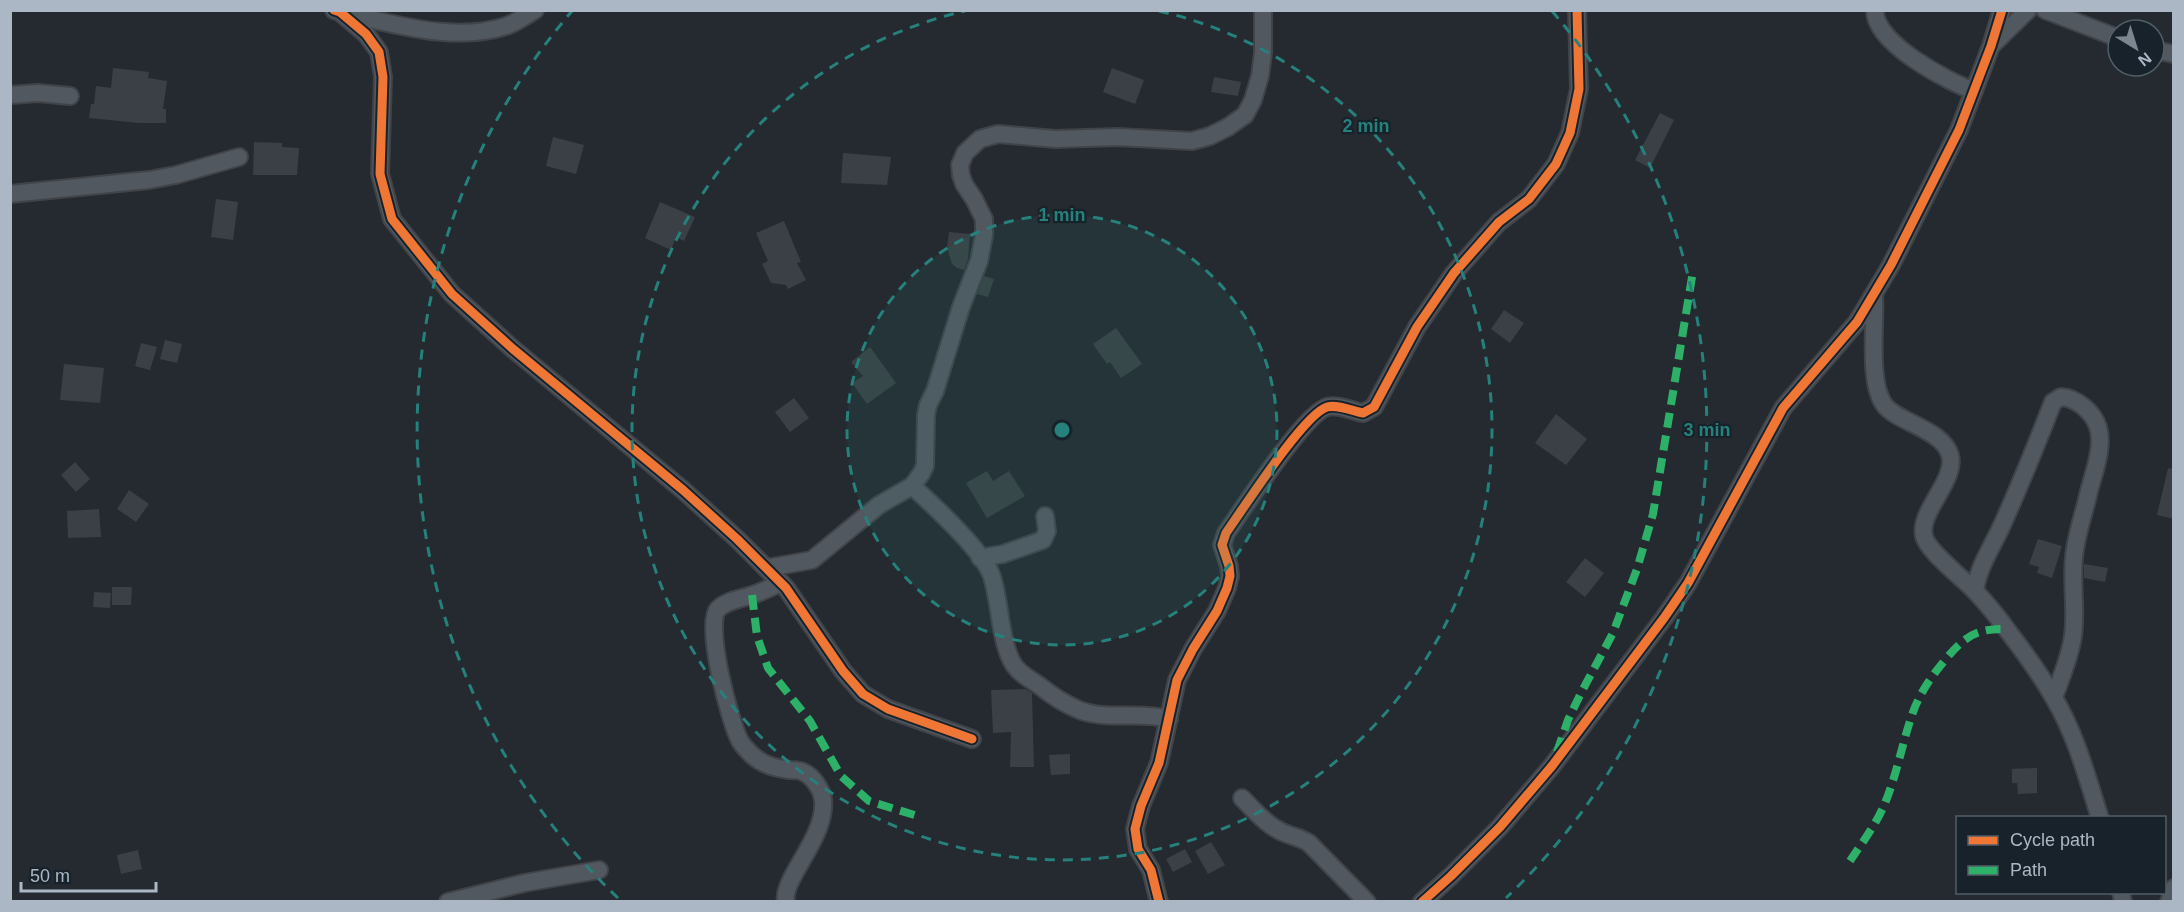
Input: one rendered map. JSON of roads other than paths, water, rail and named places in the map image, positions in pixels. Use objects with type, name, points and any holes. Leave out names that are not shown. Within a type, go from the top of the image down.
[{"type":"street","points":[[337,11],[435,31],[474,33],[507,26],[535,10]]},
{"type":"street","points":[[767,568],[812,560],[879,505],[912,486],[925,466],[928,405],[935,391],[982,249],[984,219],[964,184],[960,165],[965,153],[980,139],[998,134],[1055,139],[1119,137],[1191,141],[1210,136],[1245,115],[1252,100],[1260,76],[1263,53],[1263,10]]},
{"type":"street","points":[[1159,902],[1151,870],[1138,849],[1135,829],[1141,806],[1159,763],[1178,680],[1193,649],[1217,611],[1227,588],[1230,576],[1229,566],[1222,545],[1226,532],[1297,435],[1326,407],[1363,413],[1374,407],[1417,327],[1454,273],[1499,222],[1529,199],[1556,164],[1570,133],[1579,89],[1576,10]]},
{"type":"street","points":[[1875,10],[1878,24],[1903,51],[1956,84],[1974,91]]},
{"type":"street","points":[[1422,902],[1500,827],[1552,765],[1688,583],[1783,408],[1857,322],[1874,295],[1945,159],[1974,91],[2002,10]]},
{"type":"street","points":[[1991,46],[2028,10]]},
{"type":"street","points":[[2045,10],[2106,33]]},
{"type":"street","points":[[337,11],[366,34],[379,52],[383,76],[380,174],[392,219],[461,302],[513,349],[698,504],[767,568],[781,583],[843,670],[863,694],[888,709],[972,739]]},
{"type":"street","points":[[10,95],[38,93],[70,96]]},
{"type":"street","points":[[10,194],[149,180],[239,158]]},
{"type":"street","points":[[1874,295],[1875,370],[1877,388],[1883,405],[1926,429],[1950,454],[1951,466],[1924,523],[1923,535],[1928,546],[1975,591],[2007,629],[2054,698],[2086,772],[2099,816]]},
{"type":"street","points":[[1975,591],[1977,574],[2021,482],[2053,402],[2061,397],[2075,400],[2085,408],[2098,427],[2099,446],[2075,548],[2073,635],[2070,653],[2054,698]]},
{"type":"street","points":[[912,486],[953,526],[991,574],[1005,644],[1011,661],[1017,669],[1044,690],[1079,710],[1109,715],[1156,715],[1169,719]]},
{"type":"street","points":[[980,558],[1003,554],[1043,540],[1047,531],[1045,516]]},
{"type":"street","points":[[781,583],[724,604],[716,610],[714,617],[716,646],[725,699],[741,742],[762,763],[773,768],[804,772],[819,786],[824,801],[821,823],[812,845],[790,883],[785,897],[786,902]]},
{"type":"street","points":[[1242,798],[1279,830],[1309,843],[1367,902]]},
{"type":"street","points":[[448,902],[524,884],[599,870]]},
{"type":"street","points":[[2169,902],[2174,888]]}]
